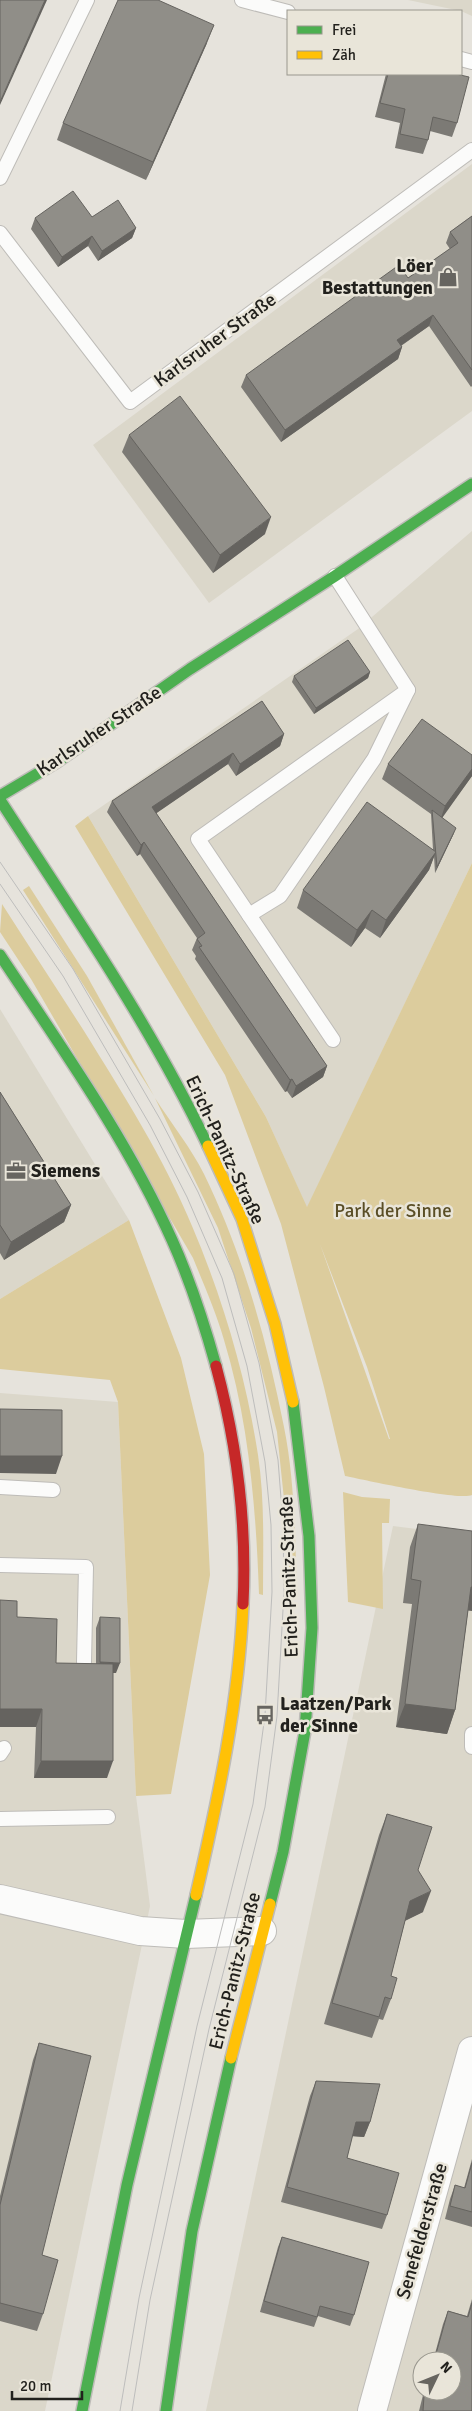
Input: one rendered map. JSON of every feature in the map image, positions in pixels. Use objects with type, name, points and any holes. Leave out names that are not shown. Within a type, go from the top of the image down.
[{"type":"main road","name":"Karlsruher Straße","points":[[0,798],[57,762],[190,669],[335,576],[472,484]]},
{"type":"main road","name":"Erich-Panitz-Straße","points":[[0,798],[121,986],[195,1119],[242,1219],[275,1324],[293,1403],[301,1456],[309,1536],[312,1628],[305,1731],[283,1852],[262,1932],[192,2231],[166,2411]]},
{"type":"main road","points":[[0,955],[130,1158],[176,1248],[198,1307],[223,1391],[236,1456],[244,1520],[243,1608],[236,1689],[222,1768],[186,1934],[120,2213],[99,2311],[82,2411]]},
{"type":"street","points":[[0,1899],[140,1932],[186,1934],[262,1932]]},
{"type":"street","name":"Senefelderstraße","points":[[372,2411],[472,2051]]},
{"type":"lane","points":[[0,178],[87,0]]},
{"type":"lane","points":[[242,0],[287,12]]},
{"type":"lane","name":"Karlsruher Straße","points":[[0,233],[130,402],[472,150]]},
{"type":"lane","points":[[335,576],[408,690]]},
{"type":"lane","points":[[333,1040],[198,839],[408,690]]},
{"type":"lane","points":[[249,915],[280,896],[374,759],[408,690]]},
{"type":"lane","points":[[0,1487],[53,1490]]},
{"type":"lane","points":[[0,1565],[86,1567],[84,1662]]},
{"type":"lane","points":[[472,1734],[472,1747]]},
{"type":"lane","points":[[0,1818],[108,1818]]},
{"type":"shaded area","points":[[408,0],[472,0],[472,16],[462,10]]},
{"type":"shaded area","points":[[472,164],[472,411],[209,603],[93,445]]},
{"type":"shaded area","points":[[472,531],[472,863],[307,1208],[266,1117],[88,816],[358,629]]},
{"type":"shaded area","points":[[0,1009],[129,1220],[0,1299]]},
{"type":"shaded area","points":[[0,1393],[118,1402],[136,1796],[150,1906],[45,2411],[0,2411]]},
{"type":"shaded area","points":[[393,1526],[472,1536],[472,2411],[206,2411]]},
{"type":"green space","name":"Park der Sinne","points":[[88,816],[266,1117],[307,1207],[472,863],[472,1495],[431,1493],[345,1476],[324,1387],[281,1224],[225,1075],[75,826]],"holes":[[[320,1244],[367,1367],[390,1439]]]},
{"type":"green space","points":[[29,886],[87,976],[154,1096],[23,890]]},
{"type":"green space","points":[[2,904],[84,1031],[142,1127],[181,1201],[214,1282],[240,1368],[258,1455],[262,1490],[263,1595],[259,1594],[250,1466],[240,1402],[233,1371],[214,1309],[193,1258],[31,979],[0,932]]},
{"type":"green space","points":[[155,1098],[199,1164],[218,1204],[231,1235],[262,1330],[288,1448],[294,1510],[297,1594],[288,1593],[287,1528],[277,1432],[251,1328],[218,1228]]},
{"type":"green space","points":[[129,1220],[181,1358],[204,1454],[210,1575],[171,1794],[136,1796],[118,1402],[110,1380],[0,1369],[0,1299]]},
{"type":"green space","points":[[343,1492],[362,1497],[390,1499],[389,1523],[382,1523],[383,1609],[348,1602]]},
{"type":"building","points":[[0,0],[45,0],[0,102]]},
{"type":"building","points":[[118,0],[158,0],[214,25],[153,162],[63,123]]},
{"type":"building","points":[[388,75],[460,75],[469,77],[457,123],[433,117],[428,140],[400,134],[405,109],[380,103]]},
{"type":"building","points":[[73,191],[92,217],[118,200],[136,228],[102,251],[92,236],[62,257],[35,218]]},
{"type":"building","points":[[472,216],[472,370],[433,315],[397,340],[402,347],[285,430],[246,375],[399,265],[408,278],[458,243],[450,232]]},
{"type":"building","points":[[180,396],[271,517],[220,555],[129,435]]},
{"type":"building","points":[[348,640],[370,672],[316,708],[294,676]]},
{"type":"building","points":[[262,701],[284,734],[240,764],[233,753],[152,807],[327,1066],[296,1086],[199,947],[202,946],[197,939],[205,933],[144,842],[141,845],[112,801]]},
{"type":"building","points":[[422,719],[472,755],[472,769],[445,806],[388,764]]},
{"type":"building","points":[[367,802],[436,852],[386,920],[372,910],[357,930],[303,890]]},
{"type":"building","points":[[432,810],[456,828],[437,867]]},
{"type":"building","name":"Siemens","points":[[0,1092],[71,1205],[11,1242],[0,1225]]},
{"type":"building","points":[[0,1409],[62,1410],[62,1456],[0,1456]]},
{"type":"building","points":[[418,1524],[472,1531],[472,1587],[455,1710],[405,1704],[421,1581],[411,1579]]},
{"type":"building","points":[[0,1600],[17,1601],[17,1617],[57,1619],[56,1663],[113,1664],[113,1761],[41,1761],[42,1709],[0,1709]]},
{"type":"building","points":[[100,1617],[120,1618],[120,1663],[100,1662]]},
{"type":"building","points":[[387,1814],[432,1827],[418,1870],[431,1891],[410,1901],[391,1976],[397,1978],[391,1999],[385,1997],[379,2017],[332,2003]]},
{"type":"building","points":[[39,2043],[91,2056],[42,2255],[58,2260],[43,2314],[0,2303],[0,2205]]},
{"type":"building","points":[[316,2081],[380,2084],[370,2122],[356,2122],[347,2158],[399,2173],[387,2215],[287,2187]]},
{"type":"building","points":[[472,2163],[472,2212],[450,2206],[455,2185],[465,2188]]},
{"type":"building","points":[[282,2237],[369,2262],[354,2315],[320,2306],[317,2317],[264,2301]]},
{"type":"building","points":[[472,2303],[472,2411],[423,2411],[424,2401],[462,2401],[462,2351],[437,2351],[448,2311],[468,2317]]},
{"type":"tram line","points":[[0,862],[73,969],[160,1119],[198,1192],[234,1274],[259,1363],[278,1460],[283,1524],[284,1592],[277,1716],[265,1807],[209,2029],[150,2300],[132,2411]]},
{"type":"tram line","points":[[0,884],[63,976],[150,1125],[187,1197],[222,1278],[247,1366],[265,1462],[271,1525],[272,1592],[265,1715],[253,1804],[197,2026],[139,2298],[120,2411]]},
{"type":"traffic: fast","points":[[0,796],[57,762],[190,669],[335,576],[472,484]]},
{"type":"traffic: fast","points":[[0,800],[83,927],[136,1013],[161,1056],[208,1146]]},
{"type":"traffic: fast","points":[[0,955],[92,1094],[135,1166],[172,1240],[185,1271],[202,1318],[216,1366]]},
{"type":"traffic: fast","points":[[270,1904],[283,1852],[305,1731],[312,1628],[309,1536],[293,1402]]},
{"type":"traffic: fast","points":[[82,2411],[127,2185],[196,1895]]},
{"type":"traffic: fast","points":[[166,2411],[192,2231],[231,2058]]},
{"type":"traffic: slow","points":[[208,1146],[242,1219],[275,1324],[293,1402]]},
{"type":"traffic: slow","points":[[196,1895],[212,1823],[232,1714],[241,1641],[243,1604]]},
{"type":"traffic: slow","points":[[231,2058],[270,1904]]},
{"type":"traffic: jam","points":[[216,1366],[230,1425],[239,1484],[242,1514],[243,1604]]},
{"type":"place","name":"Löer Bestattungen","points":[[448,277]]},
{"type":"place","name":"Siemens","points":[[16,1171]]},
{"type":"place","name":"Laatzen/Park der Sinne","points":[[265,1715]]}]
